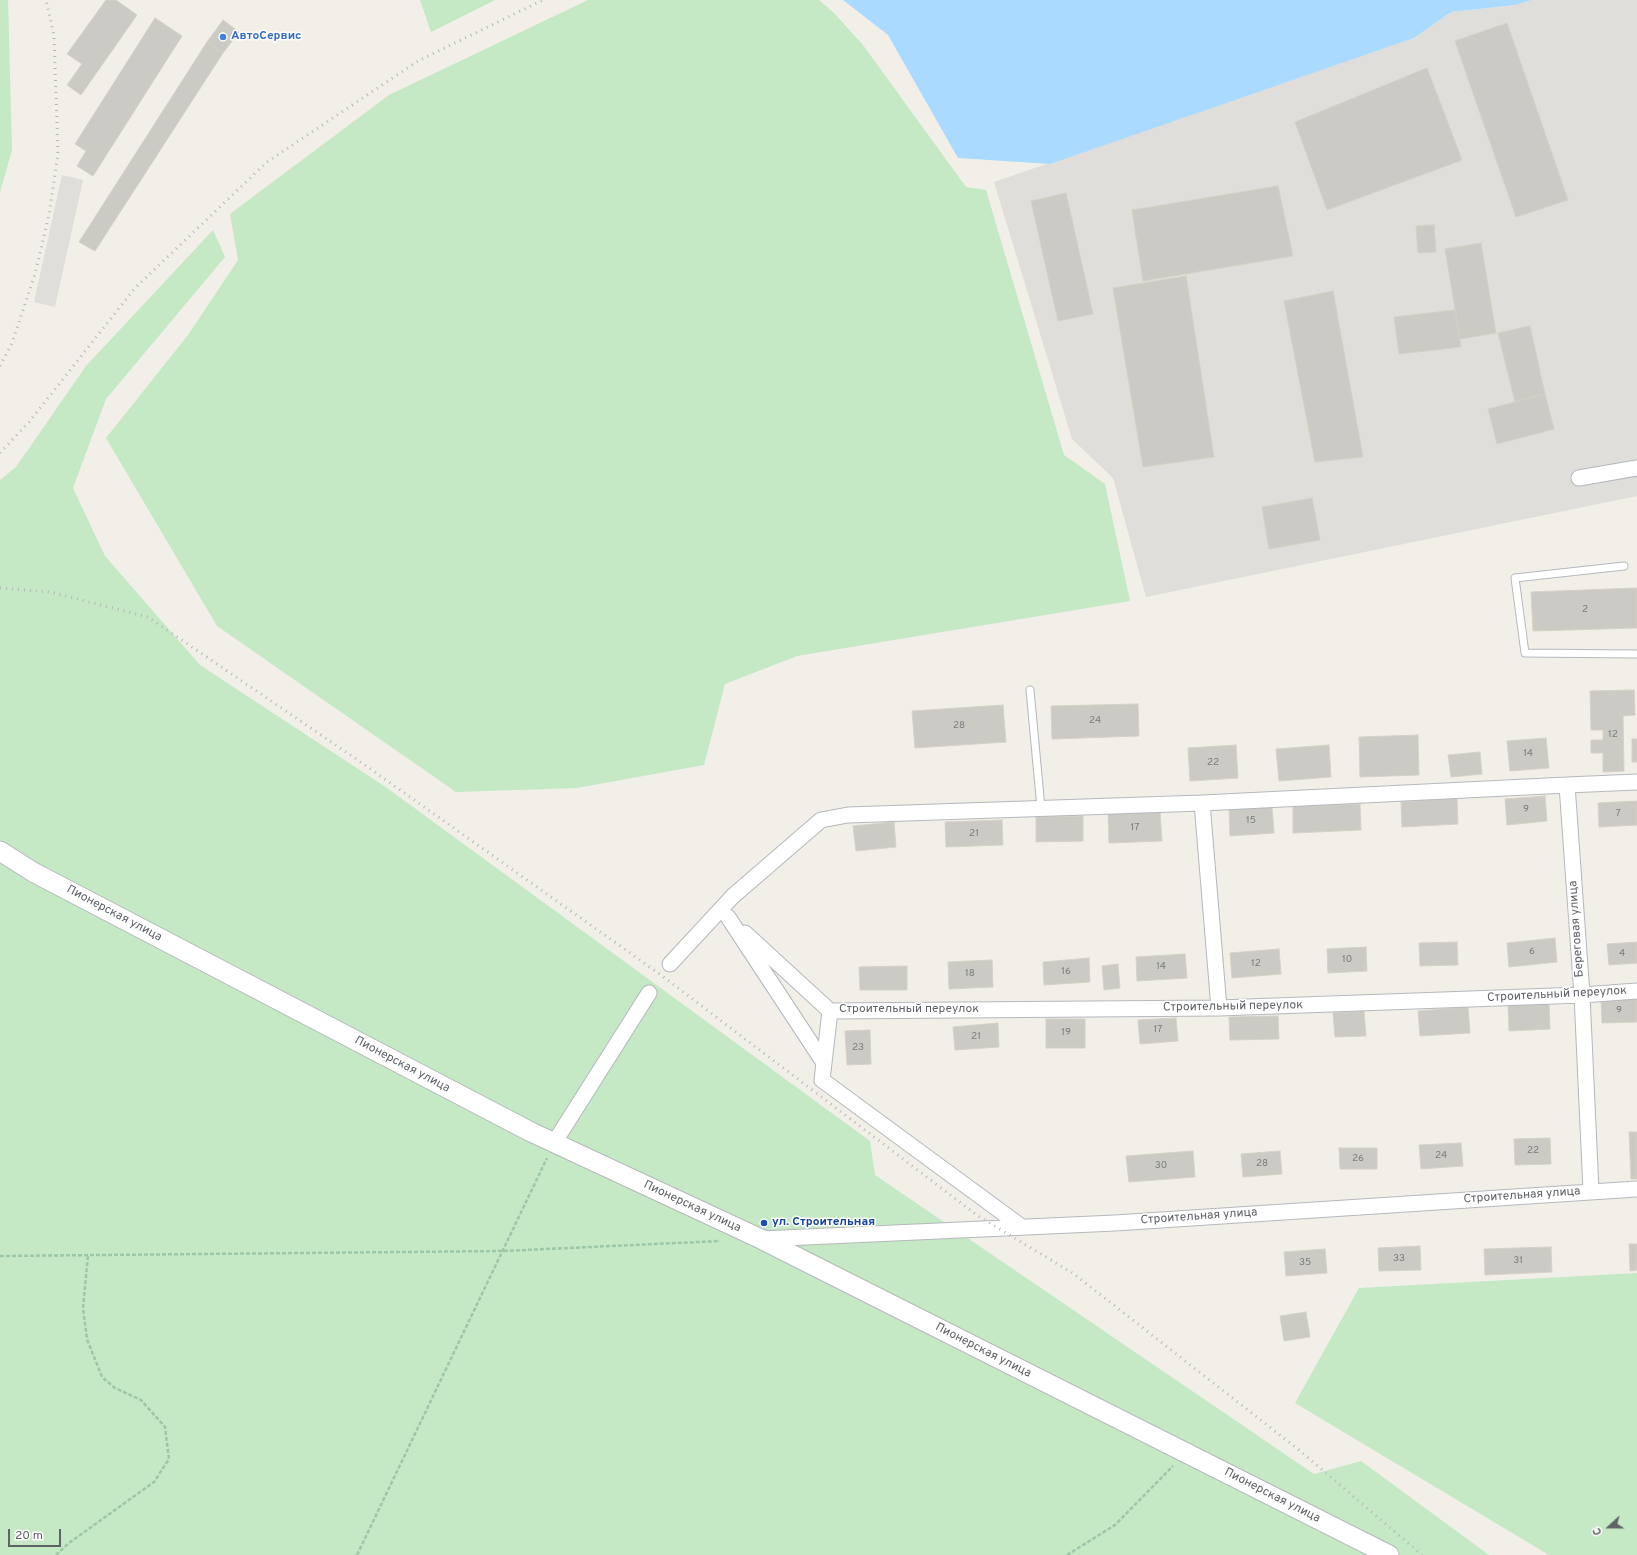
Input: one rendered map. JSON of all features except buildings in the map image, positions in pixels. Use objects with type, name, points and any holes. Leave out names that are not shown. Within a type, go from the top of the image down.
[{"type":"street","points":[[1579,478],[1637,468]]},
{"type":"street","points":[[670,964],[724,914],[734,896],[821,820],[848,815],[1202,803],[1637,782]]},
{"type":"street","name":"Береговая улица","points":[[1567,785],[1582,995],[1591,1191]]},
{"type":"street","points":[[1202,803],[1219,1008]]},
{"type":"street","name":"Пионерская улица","points":[[0,852],[40,876],[554,1143],[761,1239],[1389,1555]]},
{"type":"street","points":[[724,914],[830,1011],[822,1080],[1022,1227]]},
{"type":"street","points":[[724,914],[824,1063]]},
{"type":"street","name":"Строительный переулок","points":[[830,1011],[1219,1008],[1582,995],[1637,991]]},
{"type":"street","points":[[554,1143],[649,993]]},
{"type":"street","name":"Строительная улица","points":[[761,1239],[1121,1222],[1637,1189]]},
{"type":"lane","points":[[1624,566],[1515,578],[1525,653],[1637,654]]},
{"type":"lane","points":[[1030,690],[1041,808]]},
{"type":"path","points":[[356,1555],[554,1143]]},
{"type":"path","points":[[0,1256],[503,1251],[722,1241]]},
{"type":"path","points":[[56,1555],[68,1543],[154,1482],[169,1459],[165,1427],[141,1400],[115,1388],[102,1377],[87,1339],[83,1308],[88,1255]]},
{"type":"path","points":[[1067,1555],[1115,1525],[1186,1453]]},
{"type":"shaded area","points":[[1532,0],[1637,0],[1637,496],[1146,597],[1113,478],[1072,439],[994,182],[1414,38],[1451,12],[1515,5]]},
{"type":"shaded area","points":[[62,175],[83,180],[55,307],[34,302]]},
{"type":"green space","points":[[0,0],[8,0],[12,150],[0,192]]},
{"type":"green space","points":[[420,0],[495,0],[431,32]]},
{"type":"green space","points":[[588,0],[819,0],[834,13],[863,45],[966,187],[986,190],[1064,455],[1105,484],[1130,601],[797,656],[725,684],[704,765],[577,788],[456,792],[217,626],[106,438],[188,335],[238,260],[230,214],[389,95]]},
{"type":"green space","points":[[213,230],[225,257],[106,399],[73,488],[105,556],[200,665],[387,788],[870,1141],[875,1175],[1314,1474],[1361,1461],[1489,1555],[0,1555],[0,480],[16,467],[86,366]]},
{"type":"green space","points":[[1637,1273],[1637,1555],[1549,1555],[1295,1403],[1359,1288]]},
{"type":"water","points":[[843,0],[1532,0],[1515,5],[1451,12],[1414,38],[1050,164],[958,158],[888,35]]},
{"type":"railway","points":[[0,366],[12,343],[35,274],[49,215],[58,154],[54,35],[46,0]]},
{"type":"railway","points":[[0,453],[29,422],[135,288],[267,162],[418,61],[543,0]]},
{"type":"railway","points":[[0,588],[50,592],[148,617],[365,765],[661,975],[978,1216],[1074,1274],[1299,1450],[1422,1555]]},
{"type":"place","name":"АвтоСервис","points":[[223,37]]},
{"type":"place","name":"ул. Строительная","points":[[764,1223]]}]
